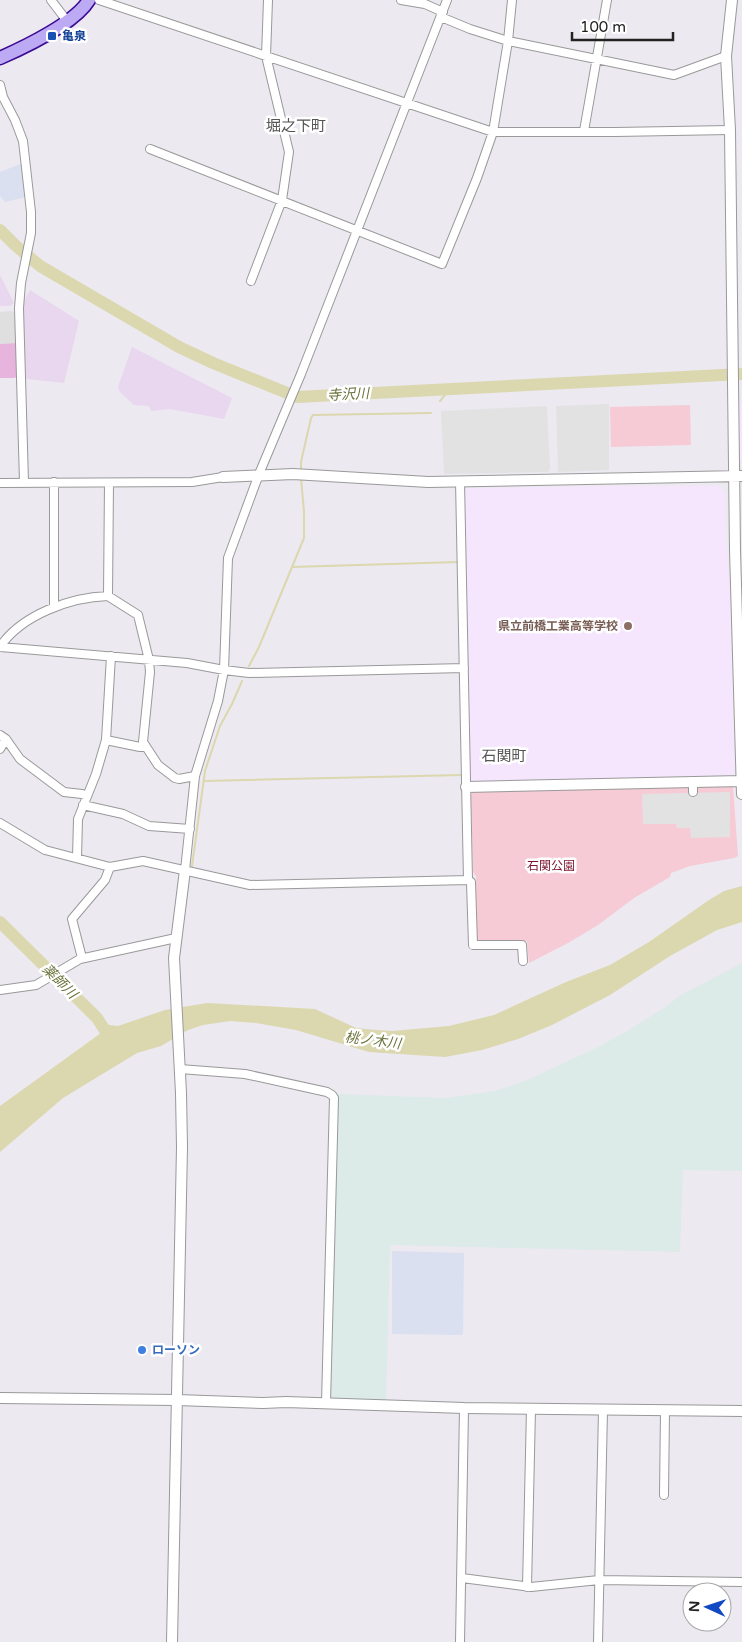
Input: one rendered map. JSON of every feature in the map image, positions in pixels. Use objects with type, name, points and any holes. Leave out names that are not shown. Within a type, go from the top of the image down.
[{"type":"main road","points":[[0,58],[67,21],[83,9],[89,0]]},
{"type":"street","points":[[51,0],[67,21]]},
{"type":"street","points":[[99,0],[493,132],[730,130]]},
{"type":"street","points":[[251,281],[282,200],[289,152],[266,56],[268,0]]},
{"type":"street","points":[[401,0],[425,4],[470,29],[508,41],[674,75],[726,56]]},
{"type":"street","points":[[172,1642],[182,1147],[174,958],[195,776],[218,701],[224,670],[228,558],[259,474],[300,377],[447,0]]},
{"type":"street","points":[[150,149],[442,264],[477,178],[493,132],[508,41],[512,0]]},
{"type":"street","points":[[584,131],[607,0]]},
{"type":"street","points":[[732,0],[726,56],[730,130],[733,389],[738,477],[742,794]]},
{"type":"street","points":[[0,85],[2,97],[15,120],[23,141],[31,212],[31,233],[21,283],[19,308],[24,482]]},
{"type":"street","points":[[0,483],[192,482],[259,474],[331,475],[428,482],[738,477]]},
{"type":"street","points":[[54,482],[54,607]]},
{"type":"street","points":[[108,596],[110,482]]},
{"type":"street","points":[[460,482],[468,880]]},
{"type":"street","points":[[0,647],[22,624],[54,607],[74,601],[108,596],[138,615],[150,672],[143,742],[158,765],[175,778],[195,776]]},
{"type":"street","points":[[0,647],[187,663],[250,673],[464,668]]},
{"type":"street","points":[[77,858],[78,819],[96,774],[106,740],[111,656]]},
{"type":"street","points":[[3,737],[20,759],[64,792],[87,796]]},
{"type":"street","points":[[0,749],[3,737]]},
{"type":"street","points":[[106,740],[145,747]]},
{"type":"street","points":[[466,787],[693,787],[742,781]]},
{"type":"street","points":[[83,805],[123,814],[149,826],[190,829]]},
{"type":"street","points":[[0,823],[45,850],[110,868],[144,861],[258,886],[468,880],[472,882],[473,945],[522,944],[523,961]]},
{"type":"street","points":[[82,958],[72,919],[105,880],[110,868]]},
{"type":"street","points":[[0,990],[30,987],[48,979],[58,971],[82,958],[176,938]]},
{"type":"street","points":[[180,1065],[245,1074],[327,1092],[334,1098],[326,1403]]},
{"type":"street","points":[[0,1398],[286,1402],[464,1408],[742,1411]]},
{"type":"street","points":[[460,1642],[464,1408]]},
{"type":"street","points":[[527,1587],[531,1409]]},
{"type":"street","points":[[598,1642],[603,1410]]},
{"type":"street","points":[[664,1495],[665,1411]]},
{"type":"street","points":[[462,1578],[527,1587],[599,1580],[742,1582]]},
{"type":"shaded area","points":[[23,163],[26,197],[5,202],[0,196],[0,172]]},
{"type":"shaded area","points":[[0,275],[14,303],[10,306],[0,306]]},
{"type":"shaded area","points":[[30,290],[79,321],[64,383],[24,377],[23,302]]},
{"type":"shaded area","points":[[12,311],[16,313],[17,343],[0,344],[0,312]]},
{"type":"shaded area","points":[[17,343],[18,375],[15,378],[0,378],[0,344]]},
{"type":"shaded area","points":[[132,347],[232,398],[224,419],[170,409],[151,411],[149,406],[134,405],[120,392],[118,387]]},
{"type":"shaded area","points":[[737,402],[742,402],[742,462],[738,460]]},
{"type":"shaded area","points":[[609,404],[609,470],[558,472],[556,406]]},
{"type":"shaded area","points":[[547,406],[550,469],[548,472],[444,474],[441,411]]},
{"type":"shaded area","points":[[716,486],[720,487],[725,493],[730,590],[735,773],[732,775],[473,782],[470,780],[464,490],[465,488]]},
{"type":"shaded area","points":[[730,792],[730,837],[691,838],[690,828],[677,828],[676,824],[643,824],[642,794]]},
{"type":"shaded area","points":[[742,963],[742,1171],[683,1170],[680,1252],[390,1245],[386,1401],[336,1401],[330,1396],[338,1094],[445,1098],[495,1091],[525,1081],[594,1049],[624,1033],[667,1006],[679,996]]},
{"type":"shaded area","points":[[392,1251],[464,1253],[462,1335],[392,1334]]},
{"type":"green space","points":[[690,405],[691,445],[611,447],[610,407]]},
{"type":"green space","name":"石関公園","points":[[733,786],[738,856],[690,866],[671,873],[670,877],[634,898],[598,925],[529,963],[527,941],[479,942],[477,940],[476,876],[473,872],[471,795],[473,792]]},
{"type":"water","name":"桃ノ木川","points":[[742,886],[742,922],[717,930],[670,956],[610,995],[552,1025],[518,1039],[482,1050],[445,1057],[369,1052],[296,1030],[256,1023],[230,1021],[203,1025],[188,1030],[161,1046],[137,1053],[63,1098],[0,1152],[0,1106],[101,1033],[101,1024],[118,1026],[165,1010],[207,1003],[315,1009],[356,1028],[376,1030],[392,1031],[449,1026],[494,1015],[566,982],[610,965],[649,942],[724,891]]},
{"type":"waterway","name":"寺沢川","points":[[0,230],[40,266],[179,347],[297,397],[742,374]]},
{"type":"waterway","points":[[440,401],[450,389]]},
{"type":"waterway","points":[[301,470],[301,462],[313,415],[431,413]]},
{"type":"waterway","points":[[249,666],[259,647],[304,538],[301,478]]},
{"type":"waterway","points":[[292,567],[458,562]]},
{"type":"waterway","points":[[192,866],[205,771],[220,726],[242,681]]},
{"type":"waterway","points":[[204,781],[462,775]]},
{"type":"waterway","name":"薬師川","points":[[0,922],[97,1018],[110,1038]]},
{"type":"place","name":"亀泉","points":[[52,36]]},
{"type":"place","name":"県立前橋工業高等学校","points":[[628,626]]},
{"type":"place","name":"ローソン","points":[[142,1350]]},
{"type":"district","name":"堀之下町","points":[[296,126]]},
{"type":"district","name":"石関町","points":[[504,756]]}]
